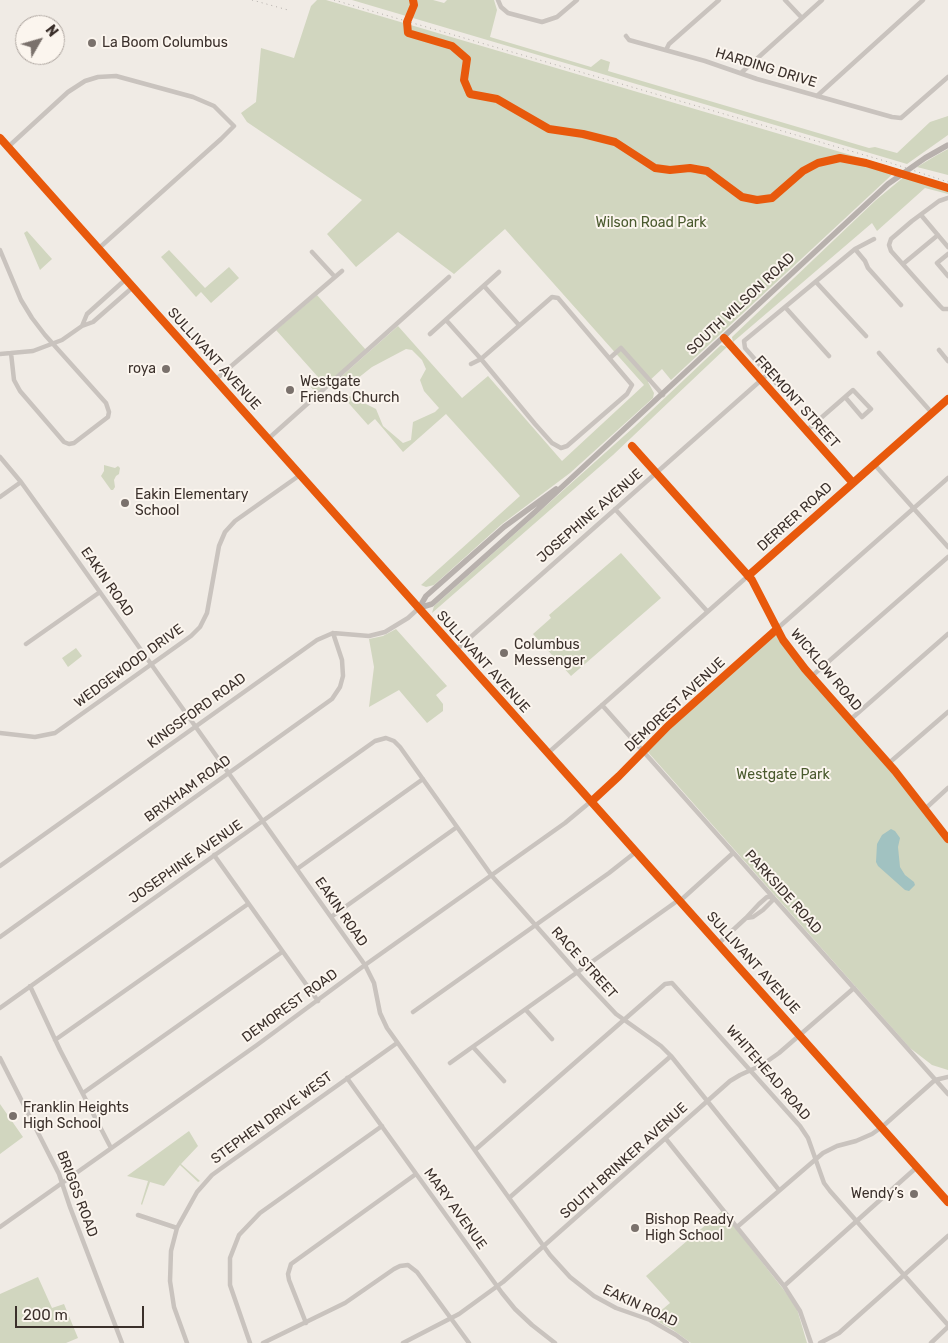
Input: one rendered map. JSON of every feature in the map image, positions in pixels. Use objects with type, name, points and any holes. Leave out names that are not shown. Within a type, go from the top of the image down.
[{"type":"main road","name":"SULLIVANT AVENUE","points":[[0,138],[917,1167],[945,1193],[948,1202]]},
{"type":"main road","name":"SOUTH WILSON ROAD","points":[[419,608],[432,604],[724,338],[888,184],[948,143]]},
{"type":"main road","name":"SOUTH WILSON ROAD","points":[[419,608],[426,596],[504,527],[571,478]]},
{"type":"street","points":[[498,0],[500,7],[508,13],[542,22],[552,20],[576,0]]},
{"type":"street","points":[[666,50],[669,44],[719,0]]},
{"type":"street","points":[[785,0],[802,18]]},
{"type":"street","points":[[741,73],[822,0]]},
{"type":"street","points":[[817,96],[923,0]]},
{"type":"street","name":"HARDING DRIVE","points":[[626,36],[629,40],[757,79],[887,116],[901,118],[948,77]]},
{"type":"street","points":[[8,147],[68,92],[85,81],[98,77],[116,76],[193,97],[214,106],[234,126],[98,248]]},
{"type":"street","points":[[947,199],[939,201],[890,240],[890,248],[940,306],[943,309],[948,309]]},
{"type":"street","points":[[921,214],[948,247]]},
{"type":"street","points":[[903,264],[938,235]]},
{"type":"street","points":[[790,399],[744,346],[744,341],[855,249],[874,239]]},
{"type":"street","points":[[855,249],[866,261],[868,268],[901,305]]},
{"type":"street","points":[[0,250],[21,300],[32,318],[106,403],[109,413],[106,420],[78,441],[69,444],[59,437],[20,391],[14,380],[10,353]]},
{"type":"street","points":[[312,252],[334,278]]},
{"type":"street","points":[[948,254],[937,262],[948,276]]},
{"type":"street","points":[[0,267],[7,264]]},
{"type":"street","points":[[215,380],[342,271]]},
{"type":"street","points":[[430,334],[499,272]]},
{"type":"street","points":[[268,439],[449,277]]},
{"type":"street","points":[[82,326],[87,314],[126,279]]},
{"type":"street","points":[[816,282],[866,336]]},
{"type":"street","points":[[484,286],[519,325]]},
{"type":"street","points":[[0,354],[33,351],[68,337],[82,326],[92,322],[133,287]]},
{"type":"street","points":[[446,320],[481,359],[552,443],[561,448],[567,446],[628,394],[632,385],[558,298],[552,297],[481,359],[471,364]]},
{"type":"street","points":[[785,307],[829,356]]},
{"type":"street","name":"FREMONT STREET","points":[[724,338],[852,483]]},
{"type":"street","points":[[610,358],[621,348],[662,395]]},
{"type":"street","points":[[939,350],[948,360]]},
{"type":"street","points":[[879,353],[932,413]]},
{"type":"street","name":"JOSEPHINE AVENUE","points":[[456,650],[768,374]]},
{"type":"street","points":[[806,431],[844,397],[854,390],[871,409],[862,417],[844,397]]},
{"type":"street","name":"DERRER ROAD","points":[[548,753],[948,399]]},
{"type":"street","name":"WICKLOW ROAD","points":[[632,446],[752,580],[783,640],[812,676],[889,763],[948,839]]},
{"type":"street","name":"EAKIN ROAD","points":[[0,457],[21,482],[100,592],[365,966],[374,983],[382,1020],[544,1246],[570,1277],[594,1296],[616,1308],[656,1324],[687,1343]]},
{"type":"street","points":[[874,464],[948,547]]},
{"type":"street","name":"WEDGEWOOD DRIVE","points":[[0,733],[35,737],[55,732],[190,636],[203,622],[210,604],[220,546],[229,528],[235,521],[300,475]]},
{"type":"street","name":"DEMOREST AVENUE","points":[[592,801],[668,726],[948,478]]},
{"type":"street","points":[[0,497],[21,482]]},
{"type":"street","points":[[615,509],[707,611]]},
{"type":"street","points":[[812,676],[948,557]]},
{"type":"street","points":[[26,644],[100,592]]},
{"type":"street","points":[[333,633],[369,636],[384,632],[408,618],[419,608]]},
{"type":"street","name":"KINGSFORD ROAD","points":[[0,866],[308,646],[325,635],[333,633]]},
{"type":"street","name":"BRIXHAM ROAD","points":[[0,937],[332,699],[340,687],[343,676],[342,660],[333,633]]},
{"type":"street","points":[[851,719],[948,634]]},
{"type":"street","name":"PARKSIDE ROAD","points":[[602,705],[948,1094]]},
{"type":"street","points":[[889,763],[948,712]]},
{"type":"street","name":"JOSEPHINE AVENUE","points":[[0,1008],[375,741],[386,738]]},
{"type":"street","name":"RACE STREET","points":[[386,738],[394,741],[400,747],[492,876],[578,973],[623,1020],[662,1046],[779,1190]]},
{"type":"street","points":[[296,869],[423,779]]},
{"type":"street","points":[[925,809],[948,788]]},
{"type":"street","name":"DEMOREST ROAD","points":[[0,1227],[555,831],[592,801]]},
{"type":"street","points":[[331,917],[458,827]]},
{"type":"street","points":[[413,1012],[609,873],[637,851]]},
{"type":"street","points":[[450,1063],[680,900],[733,853]]},
{"type":"street","points":[[214,855],[318,1001]]},
{"type":"street","points":[[719,943],[746,918],[753,917],[763,910],[772,901],[773,897]]},
{"type":"street","points":[[55,1040],[248,904]]},
{"type":"street","points":[[83,1094],[282,952]]},
{"type":"street","name":"WHITEHEAD ROAD","points":[[623,1020],[665,984],[672,983],[800,1126],[808,1138],[824,1183],[948,1326]]},
{"type":"street","points":[[30,986],[55,1040],[111,1148]]},
{"type":"street","name":"SOUTH BRINKER AVENUE","points":[[404,1343],[451,1319],[498,1286],[730,1082],[766,1062],[854,988]]},
{"type":"street","points":[[526,1010],[552,1039]]},
{"type":"street","points":[[475,1150],[623,1020]]},
{"type":"street","name":"STEPHEN DRIVE WEST","points":[[187,1343],[174,1307],[170,1282],[172,1251],[177,1228],[197,1192],[212,1175],[397,1043]]},
{"type":"street","points":[[473,1047],[504,1081]]},
{"type":"street","points":[[509,1198],[671,1056]]},
{"type":"street","name":"BRIGGS ROAD","points":[[0,1058],[60,1174],[62,1184],[122,1343]]},
{"type":"street","points":[[737,1227],[816,1158],[829,1149],[856,1142],[882,1127],[935,1080],[948,1077]]},
{"type":"street","name":"MARY AVENUE","points":[[347,1078],[498,1286],[523,1317],[555,1343]]},
{"type":"street","points":[[250,1343],[230,1285],[230,1258],[239,1235],[260,1213],[382,1126]]},
{"type":"street","points":[[666,1138],[784,1286],[797,1306],[811,1343]]},
{"type":"street","points":[[784,1286],[917,1167]]},
{"type":"street","points":[[306,1323],[289,1280],[289,1267],[294,1261],[416,1174]]},
{"type":"street","points":[[138,1215],[177,1228]]},
{"type":"street","points":[[820,1343],[839,1333],[948,1236]]},
{"type":"street","points":[[262,1343],[345,1303],[394,1268],[408,1265],[417,1272],[469,1343]]},
{"type":"street","points":[[931,1343],[948,1326]]},
{"type":"green space","name":"Wilson Road Park","points":[[317,0],[326,0],[898,169],[671,380],[662,369],[648,382],[654,393],[653,398],[570,473],[502,524],[434,585],[426,587],[421,585],[520,496],[446,414],[403,452],[375,419],[368,425],[344,398],[346,394],[376,409],[383,426],[403,443],[411,440],[413,422],[435,412],[439,408],[424,391],[420,380],[426,369],[422,360],[412,350],[406,349],[372,367],[348,386],[335,382],[398,326],[462,398],[488,376],[562,461],[644,385],[505,229],[454,274],[398,232],[356,267],[327,234],[362,200],[247,122],[241,113],[256,102],[261,48],[294,58],[311,6]]},
{"type":"green space","points":[[352,0],[433,0],[444,3],[447,0],[494,0],[497,10],[490,37],[591,67],[601,59],[610,62],[608,71],[869,148],[875,147],[897,153],[930,122],[948,116],[948,135],[907,164]]},
{"type":"green space","points":[[948,149],[948,175],[917,167],[937,155]]},
{"type":"green space","points":[[905,176],[948,190],[948,194],[925,188],[877,231],[872,223],[733,342],[732,337],[876,200]]},
{"type":"green space","points":[[27,231],[52,259],[40,270],[24,233]]},
{"type":"green space","points":[[169,250],[205,288],[229,267],[239,278],[211,303],[201,292],[196,297],[161,257]]},
{"type":"green space","points":[[317,295],[366,350],[316,393],[309,385],[318,377],[276,330]]},
{"type":"green space","points":[[721,345],[727,347],[613,455],[432,613],[434,606],[634,427]]},
{"type":"green space","points":[[104,465],[115,468],[118,466],[120,468],[119,474],[114,480],[115,487],[113,490],[111,490],[101,476],[104,471]]},
{"type":"green space","points":[[621,553],[661,598],[571,676],[533,634],[551,618],[549,615]]},
{"type":"green space","points":[[396,629],[447,686],[436,695],[443,704],[443,711],[427,723],[399,690],[369,707],[374,667],[369,639],[383,636]]},
{"type":"green space","name":"Westgate Park","points":[[777,635],[793,657],[880,755],[948,842],[948,1070],[932,1065],[910,1048],[647,751],[690,710]]},
{"type":"green space","points":[[76,648],[82,656],[68,667],[62,658]]},
{"type":"green space","points":[[0,1104],[23,1137],[0,1154]]},
{"type":"green space","points":[[189,1131],[198,1146],[181,1164],[200,1181],[198,1182],[180,1165],[164,1186],[150,1182],[142,1205],[148,1181],[127,1176]]},
{"type":"green space","points":[[722,1211],[797,1309],[807,1343],[691,1343],[652,1318],[670,1303],[646,1276]]},
{"type":"green space","points":[[38,1277],[52,1308],[64,1304],[78,1338],[66,1343],[0,1343],[0,1294]]},
{"type":"water","points":[[891,829],[900,838],[898,847],[900,867],[915,885],[909,891],[905,890],[876,862],[877,844],[882,835]]},
{"type":"railway","points":[[252,0],[288,10]]},
{"type":"railway","points":[[334,0],[885,161],[948,182]]},
{"type":"cycle path","points":[[413,0],[414,5],[407,22],[408,33],[452,46],[467,59],[464,80],[470,94],[497,99],[549,129],[583,134],[615,142],[655,168],[670,170],[690,168],[707,171],[742,197],[757,200],[772,198],[803,171],[818,163],[840,158],[866,163],[948,188]]},
{"type":"cycle path","points":[[0,138],[948,1202]]},
{"type":"cycle path","points":[[724,338],[853,483]]},
{"type":"cycle path","points":[[748,576],[948,399]]},
{"type":"cycle path","points":[[632,446],[752,580],[783,640],[805,669],[895,771],[948,839]]},
{"type":"cycle path","points":[[592,801],[668,726],[777,629]]},
{"type":"place","name":"La Boom Columbus","points":[[92,43]]},
{"type":"place","name":"roya","points":[[166,369]]},
{"type":"place","name":"Westgate Friends Church","points":[[290,390]]},
{"type":"place","name":"Eakin Elementary School","points":[[125,503]]},
{"type":"place","name":"Columbus Messenger","points":[[504,653]]},
{"type":"place","name":"Franklin Heights High School","points":[[13,1116]]},
{"type":"place","name":"Wendy’s","points":[[914,1194]]},
{"type":"place","name":"Bishop Ready High School","points":[[635,1228]]}]
